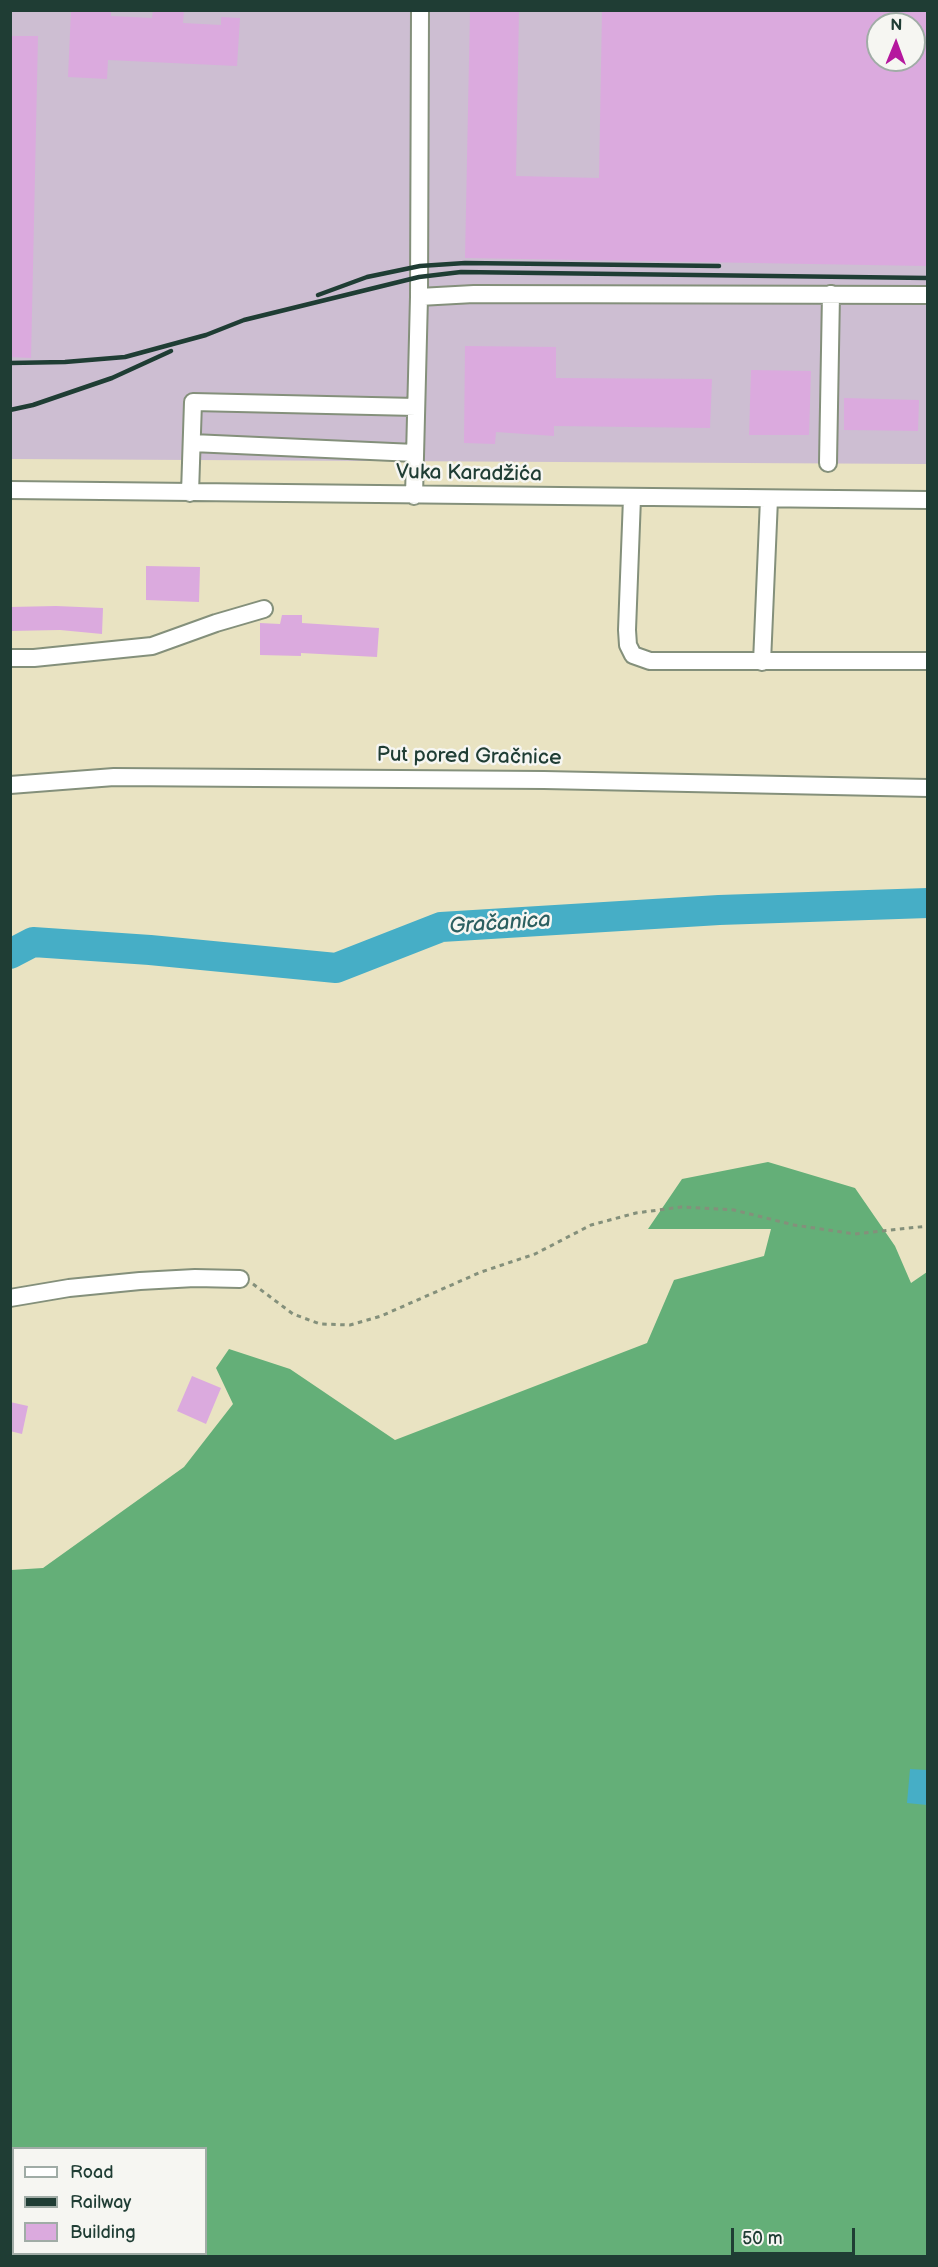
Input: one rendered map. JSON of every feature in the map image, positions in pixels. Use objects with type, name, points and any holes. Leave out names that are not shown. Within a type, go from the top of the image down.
[{"type":"street","points":[[414,496],[419,297],[420,10]]},
{"type":"street","points":[[419,297],[474,294],[927,295]]},
{"type":"street","points":[[828,464],[831,294]]},
{"type":"street","points":[[190,493],[193,402],[416,407]]},
{"type":"street","points":[[192,443],[415,453]]},
{"type":"street","name":"Vuka Karadžića","points":[[10,490],[927,500]]},
{"type":"street","points":[[632,498],[627,630],[628,645],[633,655],[650,661],[927,662]]},
{"type":"street","points":[[762,662],[769,499]]},
{"type":"street","points":[[10,658],[34,658],[152,646],[264,609]]},
{"type":"street","name":"Put pored Gračnice","points":[[10,786],[126,777],[544,780],[927,788]]},
{"type":"street","points":[[10,1298],[69,1288],[140,1281],[195,1278],[240,1279]]},
{"type":"path","points":[[240,1279],[257,1286],[293,1314],[320,1324],[350,1325],[381,1316],[481,1272],[535,1254],[591,1225],[636,1213],[681,1207],[734,1210],[794,1225],[855,1234],[927,1226]]},
{"type":"shaded area","points":[[11,11],[927,11],[927,464],[11,459]]},
{"type":"green space","points":[[768,1162],[855,1188],[895,1246],[911,1283],[927,1272],[927,2256],[11,2256],[11,1570],[43,1568],[184,1467],[233,1404],[216,1368],[229,1349],[290,1369],[395,1440],[647,1343],[674,1280],[764,1256],[771,1229],[648,1229],[682,1179]]},
{"type":"water","points":[[910,1769],[927,1770],[927,1805],[907,1803]]},
{"type":"building","points":[[71,10],[111,10],[111,16],[152,18],[153,10],[184,10],[183,23],[221,25],[221,17],[240,18],[237,66],[108,60],[107,79],[68,77]]},
{"type":"building","points":[[470,10],[519,10],[516,176],[599,178],[602,10],[927,10],[927,266],[465,258]]},
{"type":"building","points":[[10,36],[38,36],[31,358],[10,357]]},
{"type":"building","points":[[465,346],[556,347],[556,378],[712,379],[710,428],[554,426],[554,436],[496,432],[495,444],[464,443]]},
{"type":"building","points":[[751,370],[811,371],[809,435],[749,435]]},
{"type":"building","points":[[844,398],[919,400],[918,431],[844,430]]},
{"type":"building","points":[[146,566],[200,567],[199,602],[146,600]]},
{"type":"building","points":[[10,607],[103,608],[102,634],[60,630],[10,631]]},
{"type":"building","points":[[282,615],[302,615],[302,623],[379,628],[377,657],[301,653],[301,656],[260,655],[260,623],[280,624]]},
{"type":"building","points":[[192,1376],[221,1388],[206,1424],[177,1411]]},
{"type":"building","points":[[10,1402],[28,1406],[22,1434],[10,1431]]},
{"type":"waterway","name":"Gračanica","points":[[10,954],[33,942],[150,950],[336,968],[441,927],[719,910],[928,903]]},
{"type":"railway","points":[[318,295],[367,277],[420,266],[465,263],[719,266]]},
{"type":"railway","points":[[10,363],[65,362],[125,357],[206,335],[244,320],[419,277],[461,272],[928,278]]},
{"type":"railway","points":[[10,410],[33,405],[112,378],[171,351]]}]
